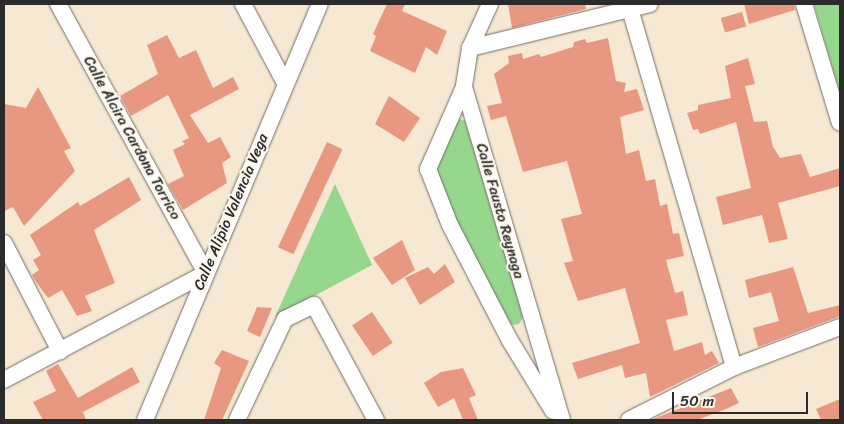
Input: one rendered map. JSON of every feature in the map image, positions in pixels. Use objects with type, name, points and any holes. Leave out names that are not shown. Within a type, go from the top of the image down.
[{"type":"street","name":"Calle Alcira Cardona Torrico","points":[[58,4],[206,273]]},
{"type":"street","points":[[243,4],[285,83]]},
{"type":"street","name":"Calle Alipio Valencia Vega","points":[[145,420],[285,83],[320,4]]},
{"type":"street","name":"Calle Fausto Reynaga","points":[[490,4],[470,48],[464,87],[561,420]]},
{"type":"street","points":[[470,48],[650,4]]},
{"type":"street","points":[[804,4],[840,123]]},
{"type":"street","points":[[630,9],[734,367]]},
{"type":"street","points":[[464,87],[428,169],[450,225],[509,339],[561,420]]},
{"type":"street","points":[[4,243],[60,351]]},
{"type":"street","points":[[4,380],[206,273]]},
{"type":"street","points":[[237,420],[285,319],[314,305],[376,420]]},
{"type":"street","points":[[629,420],[734,367],[840,327]]},
{"type":"green space","points":[[814,4],[840,4],[840,94]]},
{"type":"green space","points":[[455,118],[465,121],[521,307],[523,317],[519,324],[513,325],[506,321],[444,197],[437,167]]},
{"type":"green space","points":[[335,184],[372,265],[275,317]]},
{"type":"building","points":[[387,4],[405,4],[402,11],[447,31],[437,55],[426,47],[415,73],[370,51],[376,36],[373,34]]},
{"type":"building","points":[[508,4],[585,4],[586,9],[512,28]]},
{"type":"building","points":[[744,4],[794,4],[795,10],[749,24]]},
{"type":"building","points":[[742,12],[746,26],[725,32],[721,18]]},
{"type":"building","points":[[167,35],[179,58],[196,50],[213,88],[233,77],[239,89],[190,115],[208,143],[220,137],[231,157],[222,163],[227,183],[183,210],[168,184],[184,176],[173,150],[185,144],[182,141],[189,138],[168,95],[131,116],[120,96],[158,74],[147,45]]},
{"type":"building","points":[[608,38],[616,81],[626,83],[624,92],[637,89],[644,110],[620,117],[626,154],[639,150],[646,181],[655,179],[660,206],[667,204],[673,234],[679,233],[684,256],[666,260],[675,293],[683,291],[688,315],[666,320],[674,351],[702,342],[705,355],[712,351],[719,363],[650,397],[646,373],[625,378],[622,365],[578,379],[572,363],[640,343],[625,288],[578,301],[564,263],[573,261],[561,219],[582,214],[567,161],[523,172],[506,116],[491,120],[487,106],[502,103],[494,74],[509,63],[508,56],[522,53],[523,59],[539,54],[541,57],[573,47],[574,42],[585,39],[587,43]]},
{"type":"building","points":[[748,58],[755,84],[745,86],[754,122],[767,121],[773,147],[780,158],[801,154],[810,177],[840,168],[840,186],[778,203],[788,239],[769,243],[762,215],[723,225],[716,197],[751,188],[736,122],[700,134],[698,129],[693,130],[687,113],[698,110],[698,105],[731,98],[725,66]]},
{"type":"building","points":[[38,87],[71,148],[64,151],[75,171],[24,226],[13,207],[4,211],[4,104],[26,108]]},
{"type":"building","points":[[389,96],[420,118],[404,142],[375,124]]},
{"type":"building","points":[[327,142],[342,149],[293,254],[278,247]]},
{"type":"building","points":[[129,177],[141,200],[94,230],[115,283],[85,296],[92,311],[77,316],[62,290],[48,298],[34,279],[32,275],[39,270],[33,260],[41,255],[30,235],[78,202],[80,206]]},
{"type":"building","points":[[402,240],[415,270],[392,285],[373,258]]},
{"type":"building","points":[[445,264],[455,282],[420,305],[405,278],[428,267],[434,274]]},
{"type":"building","points":[[793,267],[808,313],[840,305],[840,316],[758,347],[753,328],[779,321],[771,292],[749,298],[745,280]]},
{"type":"building","points":[[257,307],[272,308],[260,337],[247,331]]},
{"type":"building","points":[[372,312],[393,343],[373,356],[352,325]]},
{"type":"building","points":[[222,350],[249,361],[222,420],[204,420],[221,368],[214,363]]},
{"type":"building","points":[[58,364],[78,398],[132,367],[140,382],[83,412],[86,420],[43,420],[33,402],[56,391],[46,371]]},
{"type":"building","points":[[463,368],[476,395],[469,398],[478,420],[463,420],[454,398],[438,407],[424,383],[441,372]]},
{"type":"building","points":[[731,388],[739,403],[726,409],[697,420],[651,420]]},
{"type":"building","points":[[840,399],[840,420],[821,420],[816,409]]}]
